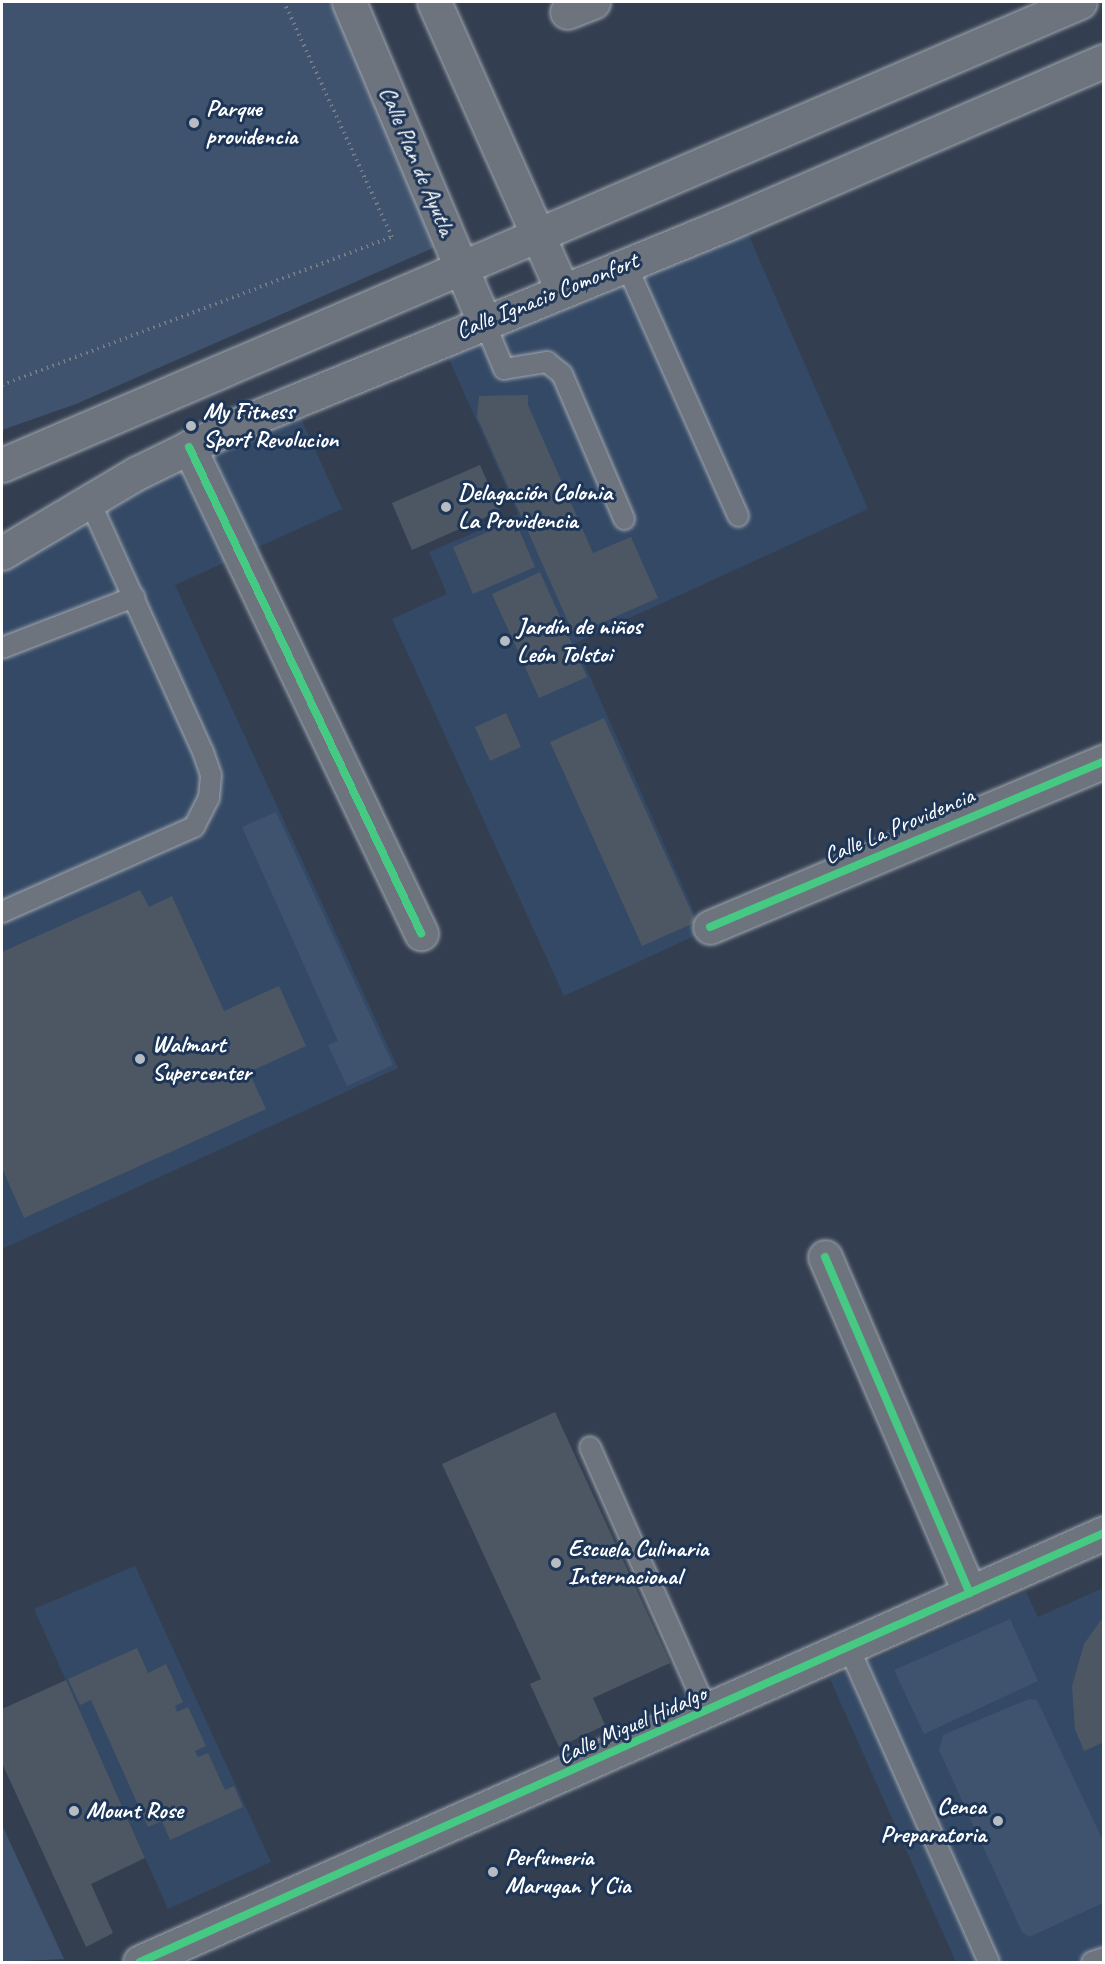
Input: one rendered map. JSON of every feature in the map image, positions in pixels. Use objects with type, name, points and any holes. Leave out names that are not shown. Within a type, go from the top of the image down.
[{"type":"street","name":"Calle Plan de Ayutla","points":[[349,2],[484,321]]},
{"type":"street","points":[[434,2],[562,290]]},
{"type":"street","points":[[2,465],[1080,2]]},
{"type":"street","name":"Calle Ignacio Comonfort","points":[[2,553],[189,447],[1104,61]]},
{"type":"street","points":[[189,447],[421,933]]},
{"type":"street","name":"Calle La Providencia","points":[[710,927],[1104,761]]},
{"type":"street","points":[[825,1257],[970,1593]]},
{"type":"street","name":"Calle Miguel Hidalgo","points":[[140,1962],[708,1713],[1104,1533]]},
{"type":"lane","points":[[627,264],[738,516]]},
{"type":"lane","points":[[484,321],[504,369],[548,362],[562,374],[624,519]]},
{"type":"lane","points":[[3,908],[194,827],[202,817],[211,775],[90,502]]},
{"type":"lane","points":[[2,648],[134,597]]},
{"type":"lane","points":[[590,1447],[708,1713]]},
{"type":"lane","points":[[849,1648],[989,1962]]},
{"type":"lane","points":[[1092,1962],[1104,1958]]},
{"type":"path","points":[[2,385],[392,237],[284,2]]},
{"type":"shaded area","name":"Parque providencia","points":[[2,2],[331,2],[442,244],[76,404],[2,430]]},
{"type":"shaded area","points":[[735,204],[868,509],[575,643],[703,932],[564,996],[392,619],[447,594],[429,552],[518,514],[445,350],[299,414],[342,509],[175,585],[398,1068],[2,1249],[2,561],[129,484]]},
{"type":"shaded area","points":[[276,812],[393,1065],[347,1086],[328,1045],[338,1041],[242,827]]},
{"type":"shaded area","points":[[135,1566],[271,1862],[168,1909],[34,1609]]},
{"type":"shaded area","name":"Cenca Preparatoria","points":[[1103,1588],[1103,1962],[956,1962],[830,1679],[1026,1592],[1038,1617]]},
{"type":"shaded area","points":[[1010,1619],[1038,1681],[924,1734],[894,1670]]},
{"type":"shaded area","points":[[1029,1699],[1037,1700],[1104,1843],[1103,1903],[1029,1937],[1022,1932],[939,1750],[943,1735]]},
{"type":"shaded area","points":[[2,1825],[64,1959],[2,1962]]},
{"type":"building","points":[[528,395],[528,405],[593,553],[631,537],[658,598],[574,635],[477,417],[479,396]]},
{"type":"building","name":"Delagación Colonia La Providencia","points":[[480,465],[500,511],[412,550],[392,503]]},
{"type":"building","points":[[515,520],[535,567],[473,594],[453,547]]},
{"type":"building","points":[[540,572],[587,677],[539,698],[492,594]]},
{"type":"building","points":[[506,713],[521,747],[490,761],[475,727]]},
{"type":"building","points":[[604,718],[696,922],[642,946],[550,742]]},
{"type":"building","name":"Walmart Supercenter","points":[[140,890],[149,907],[172,896],[224,1011],[279,986],[306,1046],[249,1072],[266,1109],[24,1218],[2,1168],[2,952]]},
{"type":"building","name":"Escuela Culinaria Internacional","points":[[555,1412],[670,1663],[593,1698],[605,1725],[559,1747],[530,1684],[541,1679],[442,1464]]},
{"type":"building","points":[[1104,1616],[1104,1742],[1084,1751],[1075,1729],[1072,1686],[1084,1644]]},
{"type":"building","points":[[137,1648],[148,1673],[166,1664],[183,1702],[175,1706],[177,1712],[188,1707],[206,1746],[195,1751],[198,1757],[208,1753],[225,1790],[234,1786],[243,1807],[170,1840],[162,1821],[148,1827],[91,1700],[80,1705],[68,1679]]},
{"type":"building","name":"Mount Rose","points":[[66,1680],[145,1858],[91,1884],[113,1933],[86,1947],[2,1763],[2,1709]]},
{"type":"cycle path","points":[[189,447],[421,933]]},
{"type":"cycle path","points":[[710,927],[1104,761]]},
{"type":"cycle path","points":[[825,1257],[970,1593]]},
{"type":"cycle path","points":[[140,1962],[1104,1533]]},
{"type":"place","name":"Parque providencia","points":[[194,123]]},
{"type":"place","name":"My Fitness Sport Revolucion","points":[[191,426]]},
{"type":"place","name":"Delagación Colonia La Providencia","points":[[446,507]]},
{"type":"place","name":"Jardín de niños León Tolstoi","points":[[505,641]]},
{"type":"place","name":"Walmart Supercenter","points":[[140,1059]]},
{"type":"place","name":"Escuela Culinaria Internacional","points":[[556,1563]]},
{"type":"place","name":"Mount Rose","points":[[74,1811]]},
{"type":"place","name":"Cenca Preparatoria","points":[[998,1821]]},
{"type":"place","name":"Perfumeria Marugan Y Cia","points":[[493,1872]]}]
